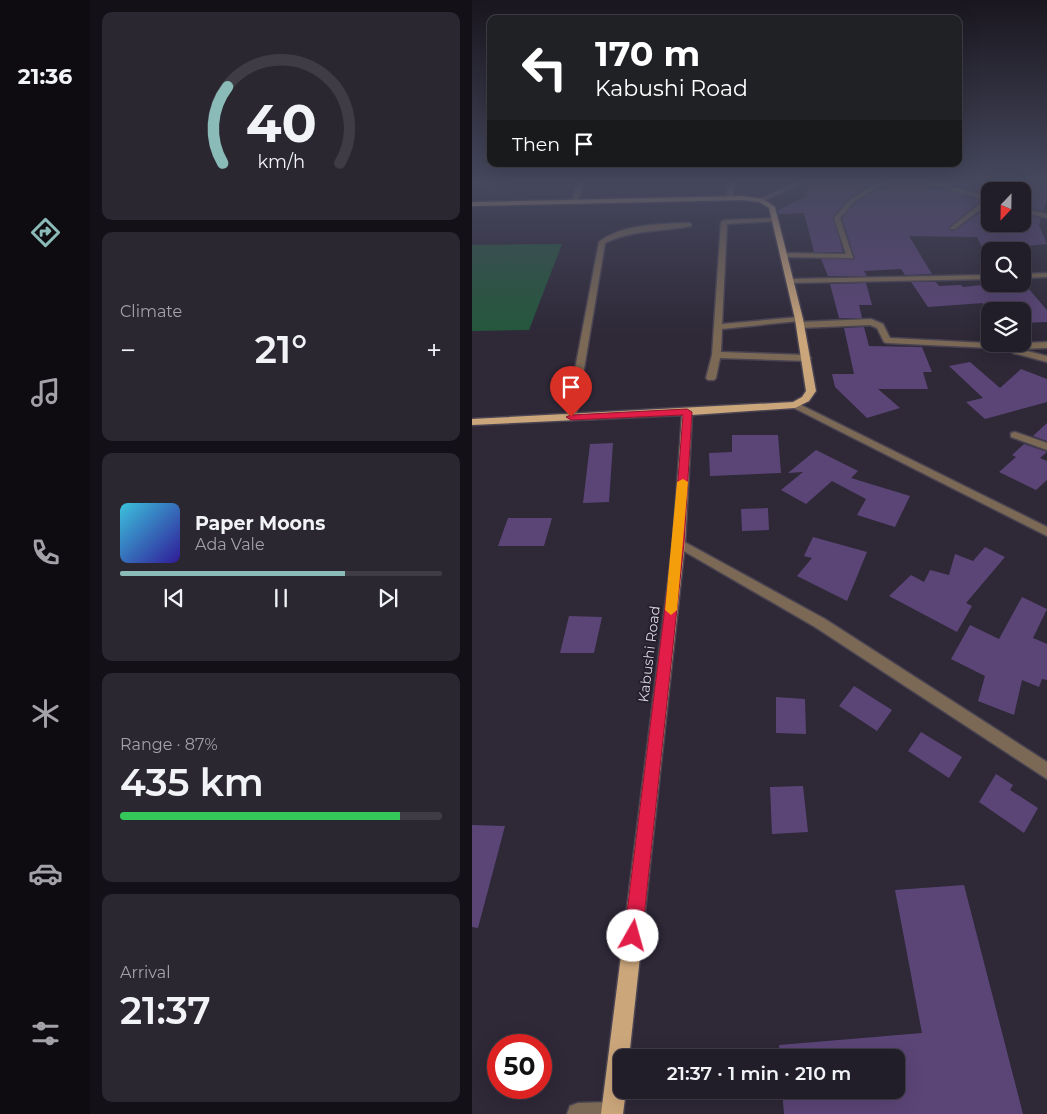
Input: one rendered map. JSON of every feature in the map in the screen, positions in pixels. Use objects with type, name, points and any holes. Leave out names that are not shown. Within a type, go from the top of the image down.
[{"type":"main road","points":[[472,422],[795,405],[806,399],[811,391],[806,358],[779,232]]},
{"type":"main road","name":"Kabushi Road","points":[[612,1114],[679,543],[687,412]]},
{"type":"street","points":[[571,417],[602,242],[622,232]]},
{"type":"street","points":[[711,378],[716,355],[723,232]]},
{"type":"street","points":[[784,256],[850,256],[842,232]]},
{"type":"street","points":[[1031,276],[1046,275]]},
{"type":"street","points":[[790,281],[981,277]]},
{"type":"street","points":[[717,327],[799,322],[871,322],[880,326],[887,340],[981,346]]},
{"type":"street","points":[[1031,346],[1046,345]]},
{"type":"street","points":[[1020,352],[1046,360]]},
{"type":"street","points":[[716,355],[806,358]]},
{"type":"street","points":[[795,405],[1046,532]]},
{"type":"street","points":[[1015,435],[1046,447]]},
{"type":"street","points":[[679,543],[820,624],[1046,771]]},
{"type":"street","points":[[578,1114],[612,1114]]},
{"type":"green space","points":[[562,244],[529,330],[472,331],[472,245]]},
{"type":"building","points":[[809,232],[837,232],[843,252],[814,252]]},
{"type":"building","points":[[846,232],[1042,232],[1047,244],[1031,246],[1031,242],[981,242],[981,245],[977,237],[909,236],[932,274],[905,275],[901,269],[864,271],[867,276],[828,276],[821,259],[855,259]]},
{"type":"building","points":[[911,282],[936,282],[939,286],[961,285],[963,287],[981,285],[981,292],[1031,291],[1047,310],[1047,322],[1031,323],[1031,302],[981,302],[928,307]]},
{"type":"building","points":[[866,283],[872,305],[859,305],[862,318],[839,318],[830,284]]},
{"type":"building","points":[[864,327],[869,346],[922,347],[932,372],[923,372],[928,389],[878,389],[900,408],[867,418],[835,387],[832,374],[854,374],[844,328]]},
{"type":"building","points":[[970,362],[1000,388],[1021,369],[1047,379],[1047,402],[985,419],[966,402],[983,398],[949,366]]},
{"type":"building","points":[[1047,423],[1047,441],[1033,436]]},
{"type":"building","points":[[732,435],[778,435],[781,473],[710,476],[709,453],[732,452]]},
{"type":"building","points":[[613,443],[609,502],[583,503],[590,444]]},
{"type":"building","points":[[1024,444],[1047,452],[1040,458],[1047,461],[1047,480],[1036,490],[999,472],[1016,457],[1012,455]]},
{"type":"building","points":[[816,450],[858,471],[851,478],[910,496],[895,527],[857,515],[866,499],[832,481],[806,504],[781,490],[803,472],[788,473]]},
{"type":"building","points":[[768,508],[769,530],[742,531],[741,509]]},
{"type":"building","points":[[508,518],[552,518],[544,546],[498,546]]},
{"type":"building","points":[[813,537],[867,552],[847,601],[797,576],[812,558],[804,556]]},
{"type":"building","points":[[985,547],[1005,557],[966,603],[972,606],[957,632],[889,596],[911,575],[924,582],[930,570],[949,575],[955,554],[973,561]]},
{"type":"building","points":[[1022,597],[1047,609],[1033,638],[1047,644],[1047,680],[1042,679],[1039,687],[1022,680],[1014,715],[978,701],[985,676],[951,659],[970,625],[999,639]]},
{"type":"building","points":[[569,616],[602,617],[594,653],[560,653]]},
{"type":"building","points":[[854,686],[892,710],[877,731],[839,706]]},
{"type":"building","points":[[776,697],[805,699],[806,734],[776,733]]},
{"type":"building","points":[[921,732],[962,757],[949,778],[908,751]]},
{"type":"building","points":[[996,774],[1013,785],[1010,790],[1038,808],[1024,833],[979,802]]},
{"type":"building","points":[[803,786],[808,832],[772,834],[770,787]]},
{"type":"building","points":[[472,825],[505,826],[478,928],[472,927]]},
{"type":"building","points":[[964,885],[1023,1114],[784,1114],[783,1099],[905,1099],[905,1049],[779,1049],[779,1045],[922,1033],[895,890]]},
{"type":"slow traffic","points":[[671,610],[679,543],[683,482]]},
{"type":"route","points":[[571,417],[687,412],[679,543],[633,936]]}]
